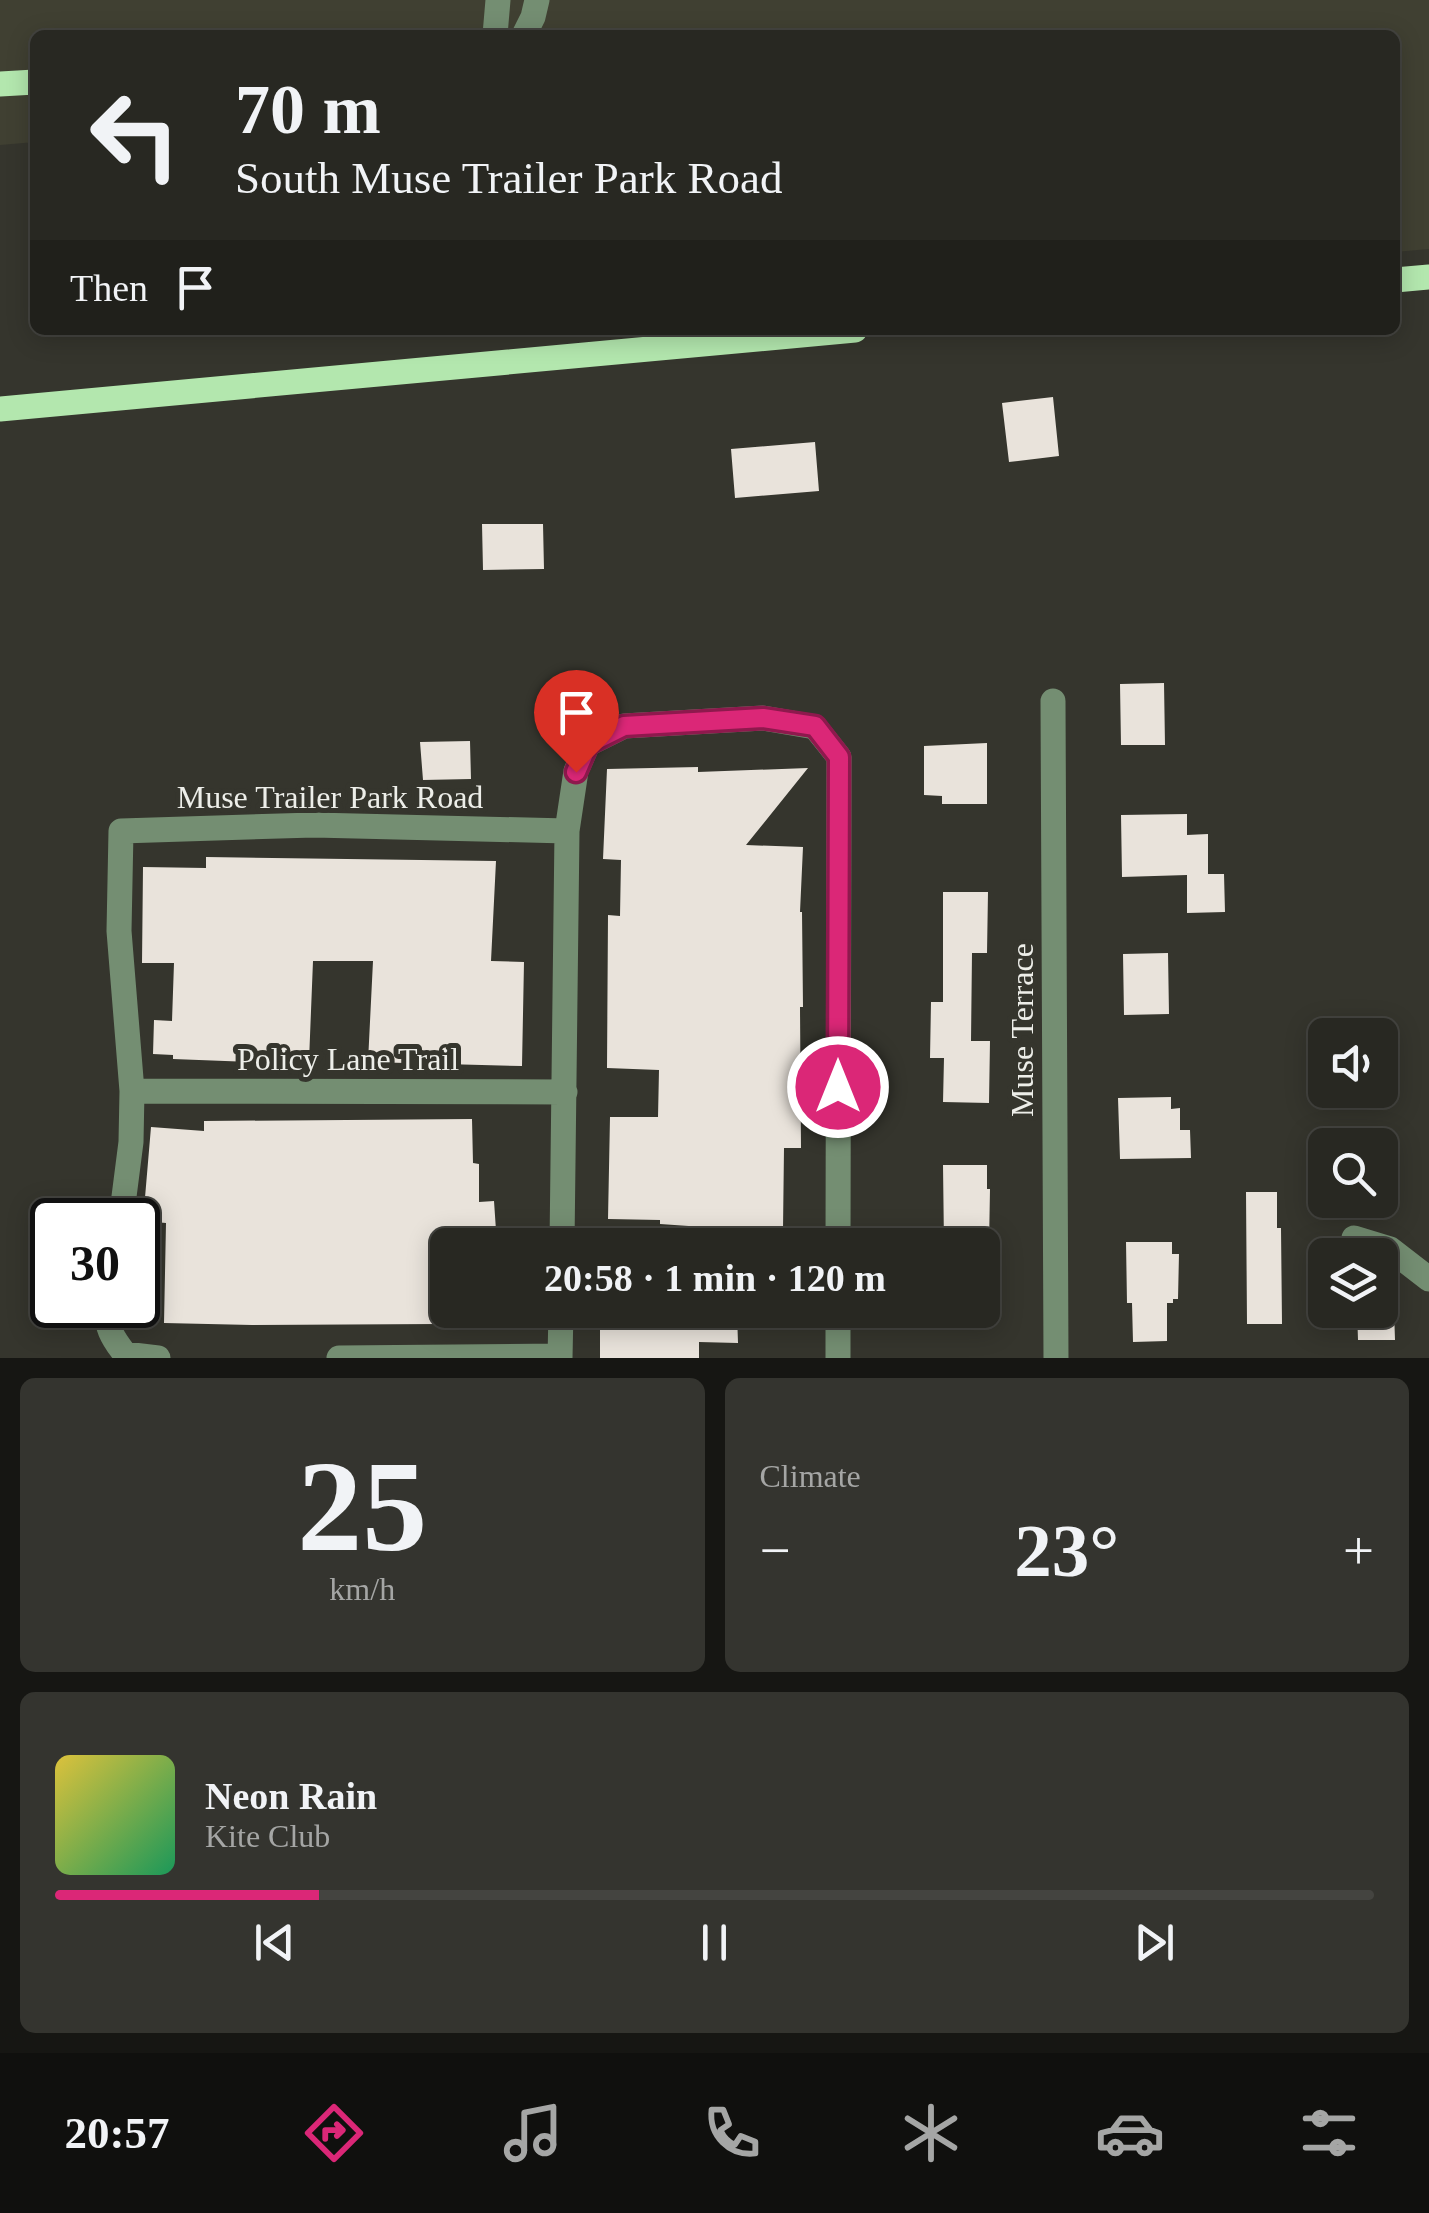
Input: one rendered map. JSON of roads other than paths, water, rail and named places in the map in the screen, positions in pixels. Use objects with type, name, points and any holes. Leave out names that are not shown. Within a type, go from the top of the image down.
[{"type":"main road","points":[[0,84],[30,82]]},
{"type":"main road","points":[[1400,280],[1429,277]]},
{"type":"main road","points":[[0,409],[800,335]]},
{"type":"street","points":[[495,30],[498,0]]},
{"type":"street","points":[[526,30],[537,0]]},
{"type":"street","name":"Muse Terrace","points":[[1053,702],[1056,1358]]},
{"type":"street","points":[[562,1228],[566,831],[576,772],[588,744],[624,726],[763,718],[815,726],[839,757],[838,1228]]},
{"type":"street","name":"Muse Trailer Park Road","points":[[132,1091],[119,931],[121,831],[314,825],[566,831]]},
{"type":"street","points":[[124,1198],[132,1091]]},
{"type":"street","name":"Policy Lane Trail","points":[[132,1091],[565,1092]]},
{"type":"street","points":[[1398,1255],[1429,1279]]},
{"type":"street","points":[[109,1328],[126,1354],[158,1358]]},
{"type":"street","points":[[339,1358],[560,1357],[561,1328]]},
{"type":"street","points":[[838,1328],[838,1358]]}]
